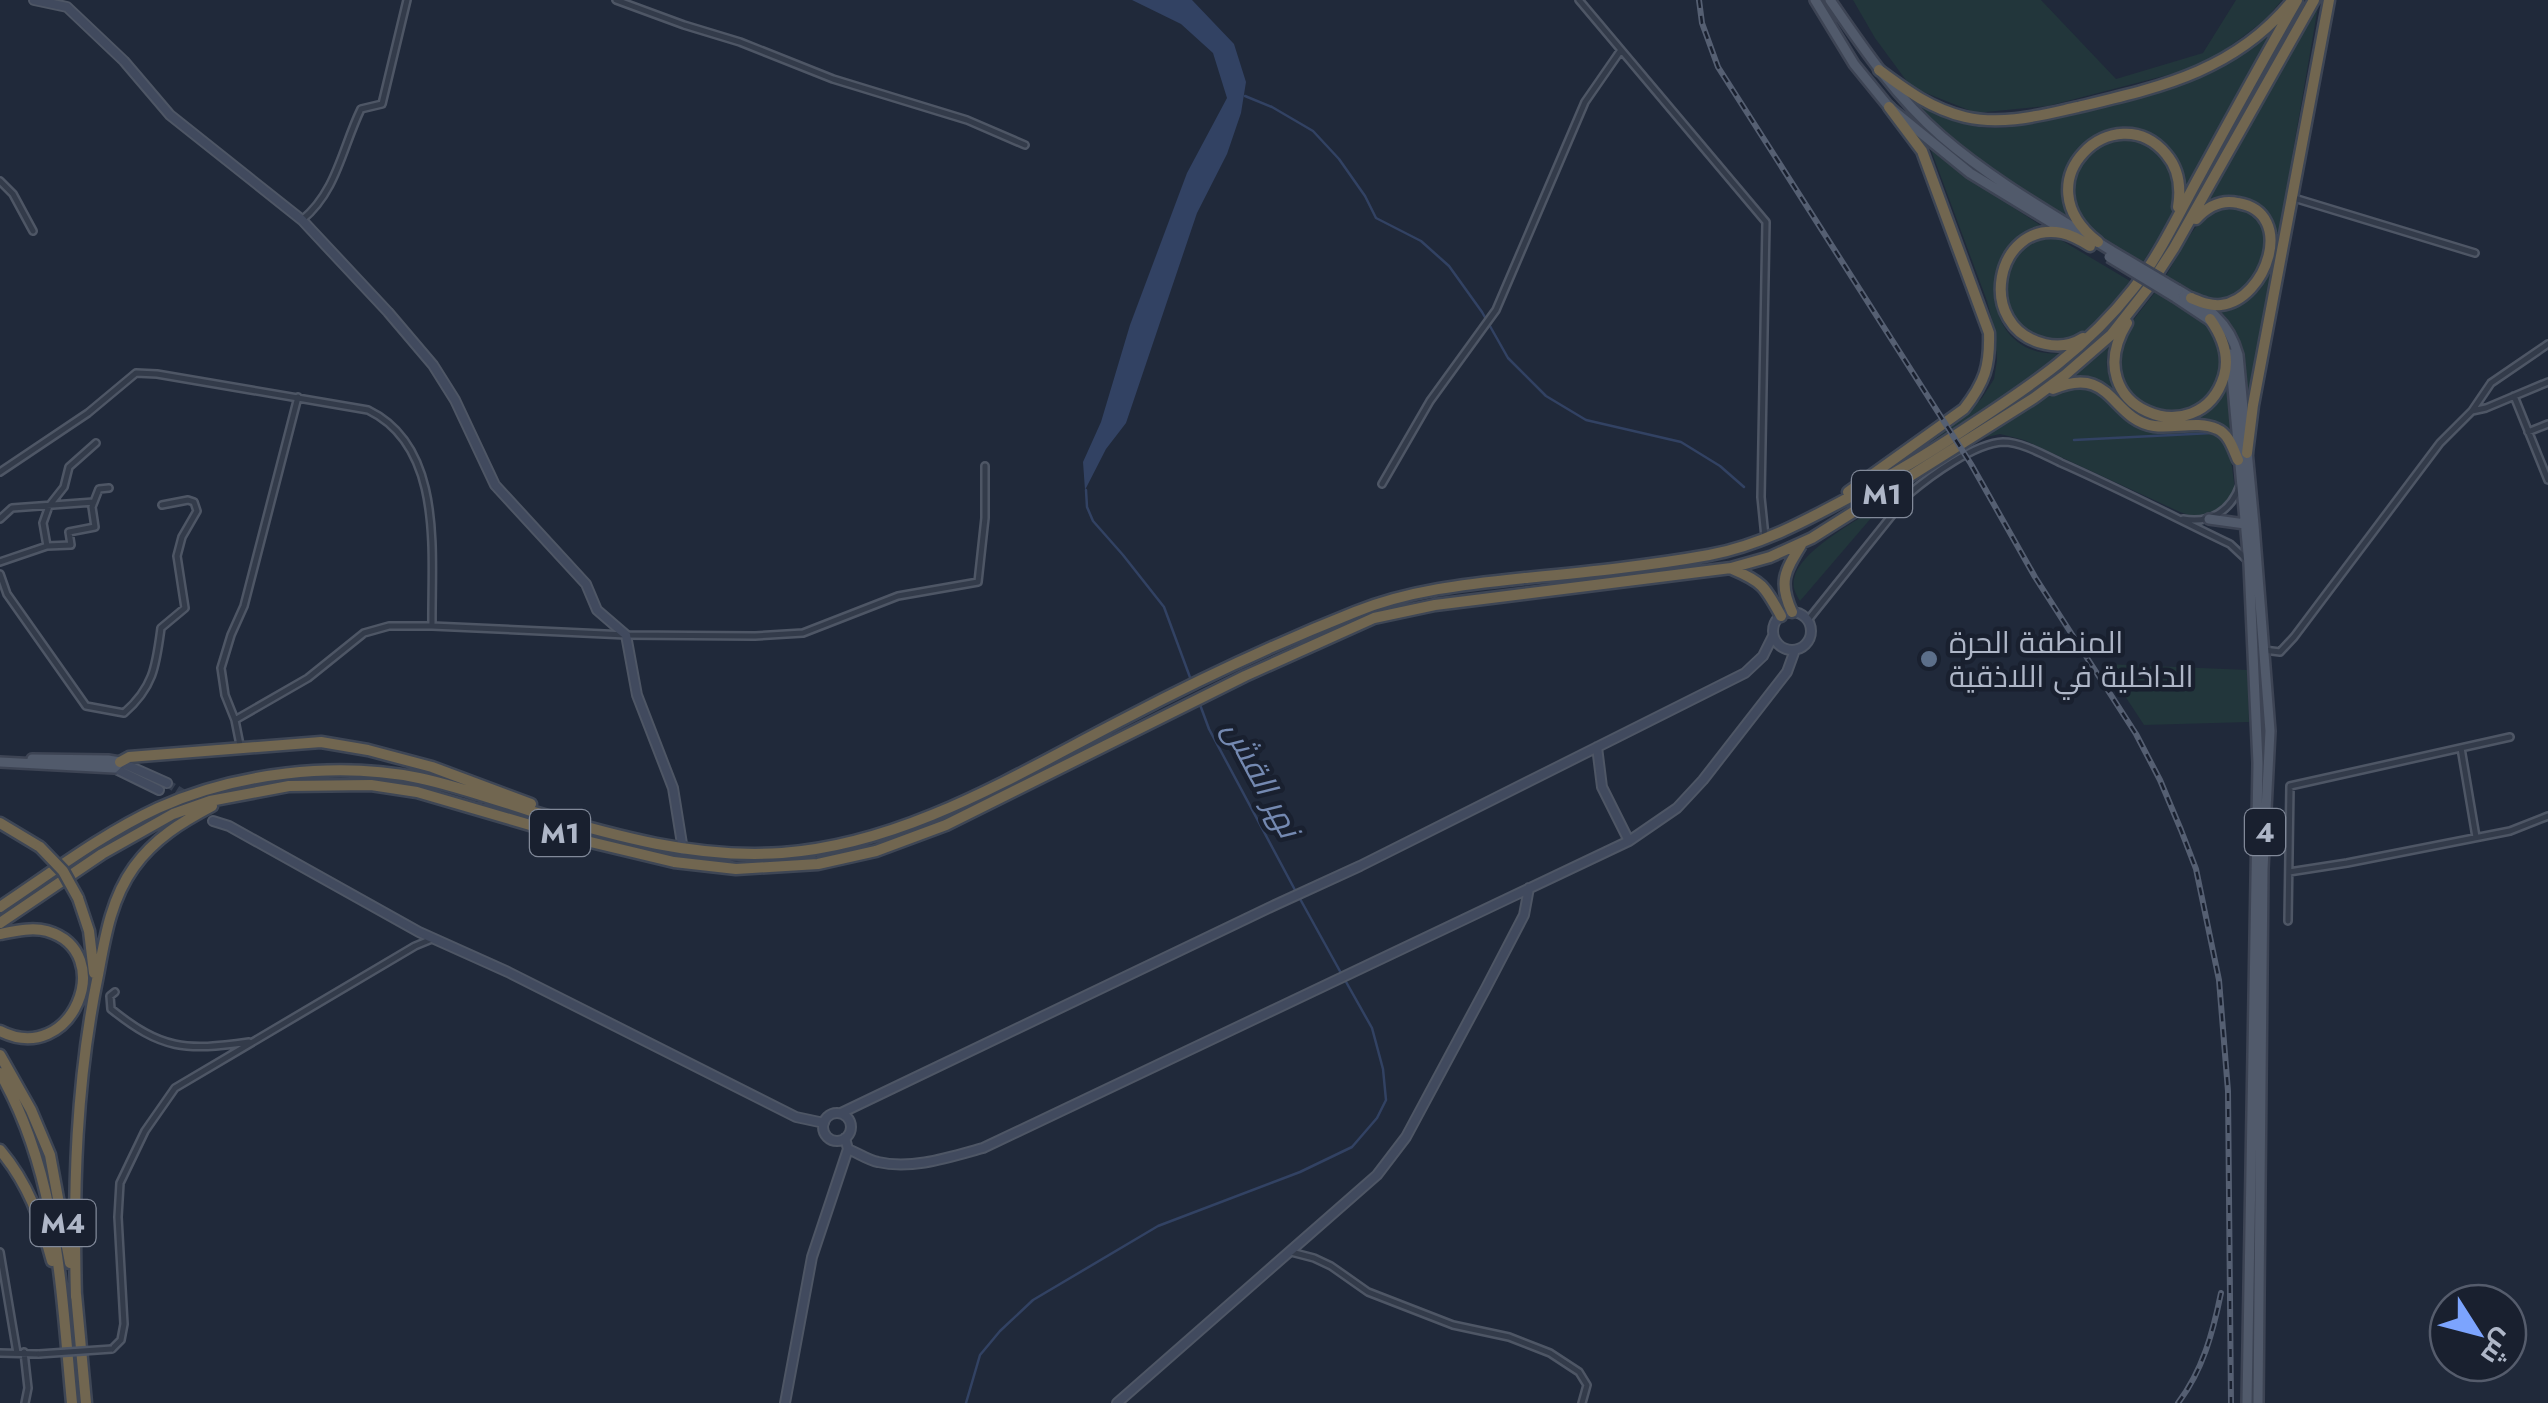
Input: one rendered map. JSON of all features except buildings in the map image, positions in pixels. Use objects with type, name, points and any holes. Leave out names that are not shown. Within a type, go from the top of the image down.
[{"type":"highway","points":[[1879,70],[1929,104],[1966,117],[1998,120],[2043,115],[2150,90],[2198,72],[2242,48],[2295,0]]},
{"type":"highway","name":"M1","points":[[0,906],[162,806],[211,788],[301,771],[367,771],[419,778],[602,832],[684,850],[732,855],[838,846],[909,824],[1052,758],[1240,661],[1364,608],[1452,586],[1720,553],[1765,537],[1816,516],[1911,464],[2052,371],[2100,327],[2137,284],[2171,229],[2295,0]]},
{"type":"highway","name":"M1","points":[[0,923],[136,833],[173,814],[210,801],[290,786],[371,786],[416,792],[674,862],[736,868],[818,864],[876,851],[946,825],[1244,676],[1374,618],[1435,605],[1731,568],[1770,557],[1803,542],[2034,398],[2110,335],[2174,248],[2314,0]]},
{"type":"highway","points":[[2243,457],[2329,0]]},
{"type":"highway","points":[[1834,505],[1964,408],[1987,372],[1989,333],[1922,152],[1890,107]]},
{"type":"highway","points":[[2094,244],[2075,219],[2068,183],[2084,151],[2113,136],[2146,139],[2172,163],[2180,198],[2171,229]]},
{"type":"highway","points":[[2174,248],[2202,212],[2214,205],[2240,203],[2252,208],[2266,222],[2272,247],[2250,288],[2230,303],[2217,305],[2191,298]]},
{"type":"highway","points":[[2094,244],[2061,232],[2033,236],[2006,262],[2000,296],[2014,326],[2041,343],[2076,342],[2100,327]]},
{"type":"highway","points":[[2148,288],[2118,338],[2113,363],[2125,396],[2146,412],[2162,417],[2180,416],[2196,411],[2216,394],[2224,378],[2226,360],[2223,343],[2210,318]]},
{"type":"highway","points":[[2034,398],[2070,382],[2086,382],[2100,387],[2151,426],[2217,429],[2243,457]]},
{"type":"highway","points":[[1786,614],[1784,578],[1803,542]]},
{"type":"highway","points":[[1731,568],[1766,588],[1786,614]]},
{"type":"highway","points":[[117,765],[129,757],[321,742],[432,767],[602,832]]},
{"type":"highway","points":[[90,1014],[111,912],[134,867],[156,840],[226,798]]},
{"type":"highway","points":[[0,823],[40,848],[63,872],[90,931],[90,1014],[77,1126],[76,1296]]},
{"type":"highway","points":[[0,934],[32,929],[63,939],[74,949],[83,979],[78,1006],[59,1028],[32,1038],[0,1031]]},
{"type":"highway","name":"M4","points":[[0,1054],[32,1110],[50,1155],[76,1296],[86,1403]]},
{"type":"highway","name":"M4","points":[[0,1073],[27,1126],[53,1222],[72,1403]]},
{"type":"highway","points":[[0,1150],[30,1194],[62,1302]]},
{"type":"main road","points":[[1815,0],[1854,64],[1890,107],[1970,173],[2111,254],[2210,318]]},
{"type":"main road","points":[[1830,0],[1879,70],[1939,134],[2094,244]]},
{"type":"main road","name":"4","points":[[2176,294],[2191,298],[2221,320],[2235,345],[2242,377],[2240,481],[2249,524],[2258,762],[2247,1403]]},
{"type":"main road","name":"4","points":[[2210,318],[2222,333],[2230,356],[2270,730],[2263,869],[2258,1403]]},
{"type":"main road","points":[[2208,519],[2249,524]]},
{"type":"main road","points":[[0,762],[35,758],[108,760],[117,765]]},
{"type":"street","points":[[34,0],[70,3],[170,115],[302,220],[433,365],[456,400],[494,485],[586,584],[598,610],[626,635],[637,696],[673,788],[684,850]]},
{"type":"street","points":[[302,220],[316,208],[337,174],[361,109],[382,104],[407,0]]},
{"type":"street","points":[[616,0],[834,79],[967,120],[1025,145]]},
{"type":"street","points":[[1579,0],[1766,222],[1761,497],[1765,537]]},
{"type":"street","points":[[1382,484],[1430,401],[1496,310],[1586,102],[1621,50]]},
{"type":"street","points":[[0,181],[34,231]]},
{"type":"street","points":[[2292,198],[2475,252]]},
{"type":"street","points":[[2263,650],[2280,652],[2294,638],[2440,443],[2472,411],[2490,384],[2548,344]]},
{"type":"street","points":[[0,472],[88,413],[136,373],[368,410],[383,417],[404,441],[424,478],[430,512],[432,626]]},
{"type":"street","points":[[2472,411],[2548,382]]},
{"type":"street","points":[[2514,396],[2548,480]]},
{"type":"street","points":[[241,748],[224,695],[222,668],[244,606],[298,397]]},
{"type":"street","points":[[2528,432],[2548,424]]},
{"type":"street","points":[[1808,620],[1909,494],[1980,447],[2003,442],[2078,470],[2230,544],[2249,564]]},
{"type":"street","points":[[46,546],[42,523],[49,506],[64,487],[68,467],[96,443]]},
{"type":"street","points":[[235,720],[308,678],[364,633],[389,626],[626,635],[803,633],[898,596],[978,582],[985,518],[985,466]]},
{"type":"street","points":[[2175,518],[2208,519],[2226,509],[2240,481]]},
{"type":"street","points":[[0,562],[46,546],[71,545],[69,532],[94,527],[92,507],[99,490],[109,488]]},
{"type":"street","points":[[0,574],[7,594],[86,706],[124,713],[147,688],[155,669],[161,628],[185,608],[176,556],[182,536],[197,511],[194,502],[188,500],[162,505]]},
{"type":"street","points":[[0,519],[12,508],[94,502]]},
{"type":"street","points":[[1798,613],[1808,620],[1811,636],[1804,646],[1795,650],[1779,646],[1774,625],[1786,614],[1798,613]]},
{"type":"street","points":[[845,1138],[831,1139],[824,1132],[828,1116],[1311,889],[1746,672],[1763,656],[1774,636]]},
{"type":"street","points":[[848,1148],[874,1162],[895,1165],[933,1161],[982,1148],[1629,841],[1677,808],[1703,780],[1787,672],[1795,650]]},
{"type":"street","points":[[2288,921],[2290,786],[2510,737]]},
{"type":"street","points":[[1597,747],[1602,786],[1629,841]]},
{"type":"street","points":[[2461,748],[2476,837]]},
{"type":"street","points":[[117,765],[167,783]]},
{"type":"street","points":[[117,765],[159,790]]},
{"type":"street","points":[[2289,872],[2510,831],[2548,816]]},
{"type":"street","points":[[216,818],[432,938],[508,972],[796,1117],[824,1123]]},
{"type":"street","points":[[1117,1403],[1376,1175],[1406,1137],[1524,916],[1529,888]]},
{"type":"street","points":[[0,1353],[112,1348],[121,1340],[124,1324],[120,1183],[145,1131],[175,1088],[432,938]]},
{"type":"street","points":[[115,992],[110,996],[111,1008],[153,1038],[178,1046],[217,1047],[254,1042]]},
{"type":"street","points":[[785,1403],[812,1256],[848,1148],[845,1138],[851,1127],[841,1113]]},
{"type":"street","points":[[0,1252],[28,1388],[25,1403]]},
{"type":"street","points":[[1291,1252],[1331,1266],[1368,1292],[1454,1325],[1509,1337],[1550,1353],[1583,1376],[1587,1384],[1582,1403]]},
{"type":"green space","points":[[1853,0],[2041,0],[2116,79],[2203,53],[2236,0],[2282,0],[2265,20],[2217,56],[2183,71],[2048,106],[1976,113],[1911,87]]},
{"type":"green space","points":[[2318,7],[2277,244],[2267,220],[2250,204],[2228,199],[2203,206]]},
{"type":"green space","points":[[2284,17],[2185,190],[2174,157],[2155,137],[2132,129],[2108,131],[2086,142],[2070,161],[2064,187],[2070,219],[1969,151],[1914,103],[1973,126],[1994,128],[2047,120],[2189,82],[2237,57]]},
{"type":"green space","points":[[2122,138],[2156,151],[2174,179],[2174,205],[2143,262],[2092,229],[2076,206],[2074,192],[2079,167],[2088,155]]},
{"type":"green space","points":[[1928,142],[1976,183],[2043,227],[2020,240],[2005,258],[1997,280],[1996,303],[2003,324],[2016,341],[2037,351],[2064,353],[2033,378],[1904,459],[1982,398],[1994,379],[1997,360],[1987,301]]},
{"type":"green space","points":[[2227,207],[2249,212],[2261,223],[2265,239],[2263,256],[2256,273],[2230,297],[2202,298],[2166,276],[2198,225]]},
{"type":"green space","points":[[2056,237],[2130,281],[2092,326],[2064,340],[2028,332],[2016,322],[2006,295],[2012,265],[2021,252],[2033,242]]},
{"type":"green space","points":[[2273,264],[2248,399],[2239,340],[2219,310],[2238,304],[2251,294]]},
{"type":"green space","points":[[2156,291],[2201,319],[2212,332],[2221,359],[2213,388],[2201,401],[2168,412],[2136,400],[2125,385],[2120,365],[2124,335]]},
{"type":"green space","points":[[2109,345],[2107,368],[2119,395],[2141,414],[2155,419],[2184,420],[2198,414],[2216,399],[2229,379],[2232,438],[2218,426],[2202,421],[2150,423],[2093,380],[2069,379]]},
{"type":"green space","points":[[2087,385],[2150,431],[2205,431],[2220,436],[2230,451],[2235,490],[2225,505],[2197,518],[2024,440],[2000,434],[1982,438],[2046,397]]},
{"type":"green space","points":[[1884,503],[1800,601],[1794,579],[1807,557]]},
{"type":"green space","points":[[2104,664],[2248,670],[2249,722],[2144,725]]},
{"type":"water","points":[[1132,0],[1192,0],[1234,44],[1246,82],[1241,113],[1227,154],[1197,213],[1126,423],[1106,449],[1085,490],[1083,462],[1101,422],[1130,325],[1187,173],[1227,98],[1213,53],[1181,24]]},
{"type":"waterway","points":[[1245,96],[1313,131],[1339,159],[1376,218],[1421,241],[1449,266],[1508,358],[1546,396],[1586,420],[1681,442],[1720,466],[1744,487]]},
{"type":"waterway","points":[[2074,440],[2212,433]]},
{"type":"waterway","name":"نهر القش","points":[[1086,490],[1093,521],[1164,607],[1191,680]]},
{"type":"waterway","name":"نهر القش","points":[[1199,702],[1209,729],[1295,890]]},
{"type":"waterway","name":"نهر القش","points":[[1299,897],[1341,973]]},
{"type":"waterway","name":"نهر القش","points":[[966,1403],[980,1355],[1033,1300],[1158,1226],[1300,1172],[1352,1147],[1377,1118],[1386,1100],[1372,1028],[1345,980]]},
{"type":"tunnel","points":[[167,783],[189,797]]},
{"type":"railway","points":[[1699,0],[1702,23],[1718,67],[1971,464],[2035,577],[2136,734],[2160,780],[2196,869],[2219,980],[2228,1091],[2231,1403]]},
{"type":"railway","points":[[2178,1403],[2206,1350],[2221,1293]]},
{"type":"place","name":"المنطقة الحرة الداخلية في اللاذقية","points":[[1929,659]]}]
